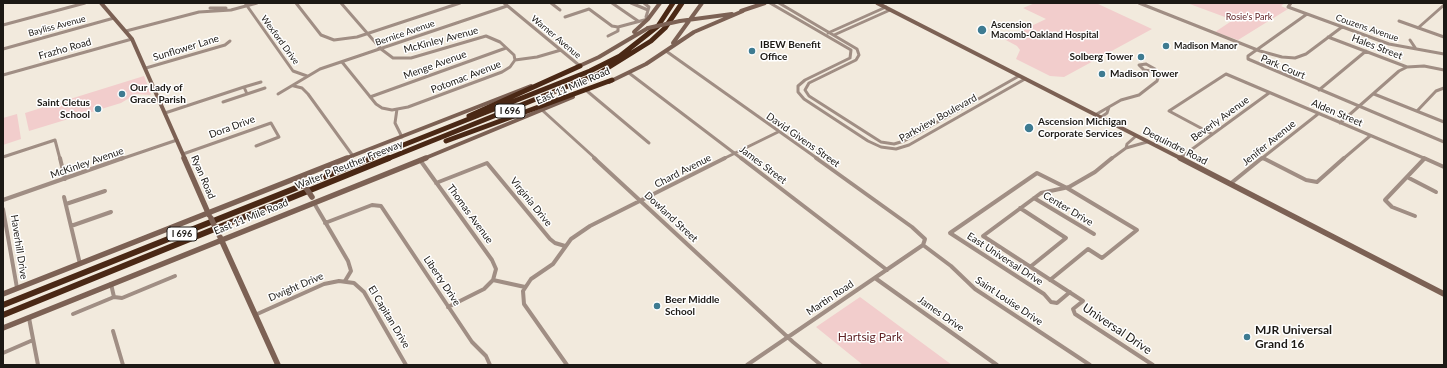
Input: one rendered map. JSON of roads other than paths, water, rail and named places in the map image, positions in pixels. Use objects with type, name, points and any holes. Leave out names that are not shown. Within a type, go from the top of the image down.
[{"type":"highway","name":"Walter P Reuther Freeway","points":[[3,306],[599,67],[625,52],[647,36],[664,18],[673,3]]},
{"type":"highway","name":"Walter P Reuther Freeway","points":[[3,316],[570,86],[610,68],[633,55],[658,35],[674,16],[682,3]]},
{"type":"highway","points":[[362,163],[580,66]]},
{"type":"highway","points":[[317,189],[612,80]]},
{"type":"main road","name":"Ryan Road","points":[[101,3],[132,38],[210,216],[278,365]]},
{"type":"main road","points":[[630,38],[648,19],[660,3]]},
{"type":"main road","points":[[666,51],[691,20],[702,3]]},
{"type":"main road","name":"East 11 Mile Road","points":[[3,328],[220,237],[315,202],[587,91],[646,64],[694,32],[765,3]]},
{"type":"main road","name":"Dequindre Road","points":[[877,3],[1444,294]]},
{"type":"main road","name":"East 11 Mile Road","points":[[3,294],[210,216],[292,180],[580,66],[606,53],[648,28],[680,21],[743,11]]},
{"type":"main road","points":[[696,12],[698,16],[704,18]]},
{"type":"main road","points":[[680,21],[687,25]]},
{"type":"main road","points":[[292,180],[302,182],[315,202]]},
{"type":"street","points":[[3,25],[85,3]]},
{"type":"street","points":[[126,31],[198,12],[231,10],[246,4],[257,3]]},
{"type":"street","points":[[296,3],[323,37],[334,40],[348,39],[460,3]]},
{"type":"street","points":[[341,3],[381,49]]},
{"type":"street","name":"Warner Avenue","points":[[504,3],[580,66]]},
{"type":"street","points":[[552,3],[560,10]]},
{"type":"street","points":[[612,3],[638,21]]},
{"type":"street","points":[[631,3],[648,10]]},
{"type":"street","points":[[565,17],[589,9],[612,26],[618,27],[648,19],[646,17],[649,7],[644,3]]},
{"type":"street","points":[[770,3],[845,46],[851,44]]},
{"type":"street","points":[[779,3],[851,44]]},
{"type":"street","name":"Park Court","points":[[1139,3],[1257,50]]},
{"type":"street","name":"Couzens Avenue","points":[[1291,3],[1288,7],[1389,44],[1444,54]]},
{"type":"street","name":"Wexford Drive","points":[[246,4],[293,71],[307,76]]},
{"type":"street","points":[[1418,28],[1444,4]]},
{"type":"street","name":"Bernice Avenue","points":[[294,86],[316,71],[507,6]]},
{"type":"street","points":[[826,35],[886,7]]},
{"type":"street","points":[[834,35],[890,10]]},
{"type":"street","points":[[792,15],[797,13]]},
{"type":"street","points":[[1257,50],[1307,14]]},
{"type":"street","points":[[800,20],[804,17]]},
{"type":"street","name":"Bayliss Avenue","points":[[3,49],[114,18]]},
{"type":"street","points":[[1399,21],[1444,37]]},
{"type":"street","points":[[608,36],[618,31],[618,27]]},
{"type":"street","points":[[1257,50],[1278,57],[1298,57],[1306,54],[1342,27]]},
{"type":"street","name":"McKinley Avenue","points":[[381,49],[391,57],[400,59],[411,58],[471,38],[486,36],[498,40],[506,48]]},
{"type":"street","name":"Hales Street","points":[[1328,37],[1406,67],[1424,66],[1444,70]]},
{"type":"street","name":"Frazho Road","points":[[3,75],[132,38]]},
{"type":"street","points":[[330,44],[334,40]]},
{"type":"street","points":[[838,42],[843,40]]},
{"type":"street","points":[[1410,40],[1416,49]]},
{"type":"street","name":"Sunflower Lane","points":[[146,68],[230,41]]},
{"type":"street","name":"Parkview Boulevard","points":[[851,44],[858,50],[858,57],[805,87],[806,93],[873,138],[886,144],[898,143],[1019,76]]},
{"type":"street","name":"Parkview Boulevard","points":[[845,46],[851,50],[852,55],[840,63],[802,81],[798,88],[800,94],[821,110],[868,141],[885,148],[902,148],[1025,79]]},
{"type":"street","points":[[506,48],[514,55],[515,60]]},
{"type":"street","name":"Menge Avenue","points":[[370,97],[506,48]]},
{"type":"street","name":"Potomac Avenue","points":[[397,109],[408,108],[502,72],[510,67],[515,60],[537,57],[560,50]]},
{"type":"street","name":"Park Court","points":[[1257,50],[1247,57],[1251,62],[1444,142]]},
{"type":"street","name":"David Givens Street","points":[[666,51],[916,231],[925,239],[923,245]]},
{"type":"street","points":[[1319,90],[1366,51]]},
{"type":"street","points":[[342,62],[380,107],[397,109],[395,123],[402,137]]},
{"type":"street","points":[[840,63],[844,66]]},
{"type":"street","points":[[1095,115],[1124,99],[1141,93],[1158,81],[1159,77],[1157,72],[1148,64],[1139,65],[1139,67],[1144,70],[1157,72]]},
{"type":"street","points":[[1340,123],[1399,71],[1406,67]]},
{"type":"street","name":"James Street","points":[[629,73],[887,270]]},
{"type":"street","name":"Alden Street","points":[[1212,134],[1174,116],[1169,111],[1225,74],[1444,167]]},
{"type":"street","points":[[812,76],[817,79]]},
{"type":"street","points":[[165,112],[261,82]]},
{"type":"street","points":[[278,94],[294,86],[302,88],[353,156]]},
{"type":"street","points":[[244,88],[247,94]]},
{"type":"street","points":[[223,102],[265,88]]},
{"type":"street","points":[[1417,111],[1436,91],[1444,88]]},
{"type":"street","points":[[587,91],[649,143]]},
{"type":"street","name":"Beverly Avenue","points":[[1179,158],[1269,93]]},
{"type":"street","points":[[1374,94],[1444,122]]},
{"type":"street","points":[[810,102],[814,102],[815,100]]},
{"type":"street","points":[[974,101],[980,104]]},
{"type":"street","points":[[1100,118],[1107,113],[1109,107]]},
{"type":"street","name":"Dowland Street","points":[[542,110],[821,365]]},
{"type":"street","points":[[821,110],[834,112]]},
{"type":"street","name":"Jenifer Avenue","points":[[1230,184],[1318,114]]},
{"type":"street","points":[[838,121],[843,118]]},
{"type":"street","points":[[938,122],[943,126]]},
{"type":"street","name":"Dora Drive","points":[[183,154],[271,123],[279,137],[256,146]]},
{"type":"street","name":"Chard Avenue","points":[[525,287],[531,279],[553,264],[571,239],[590,226],[778,132]]},
{"type":"street","name":"Universal Drive","points":[[1126,148],[1127,144],[1136,136]]},
{"type":"street","points":[[1262,158],[1306,180],[1317,182],[1370,136]]},
{"type":"street","points":[[868,141],[873,138]]},
{"type":"street","points":[[3,157],[55,140],[64,179]]},
{"type":"street","name":"McKinley Avenue","points":[[3,200],[177,140]]},
{"type":"street","name":"Universal Drive","points":[[1147,142],[1126,148],[1095,172],[1066,188],[1044,192],[983,236],[1083,301],[1072,310],[1076,315],[1152,365]]},
{"type":"street","points":[[1415,216],[1392,207],[1386,200],[1424,159]]},
{"type":"street","name":"Thomas Avenue","points":[[420,160],[494,264],[495,274],[492,280]]},
{"type":"street","name":"Virginia Drive","points":[[436,183],[488,163],[550,239],[555,243],[566,246]]},
{"type":"street","name":"East Universal Drive","points":[[1066,188],[1042,174],[1035,174],[950,233],[1044,294],[1052,302],[1057,303],[1070,292]]},
{"type":"street","points":[[1407,177],[1436,192]]},
{"type":"street","points":[[1050,280],[1088,249],[1102,258],[1137,230],[1066,188]]},
{"type":"street","points":[[66,204],[104,191]]},
{"type":"street","points":[[64,197],[80,264]]},
{"type":"street","name":"Center Drive","points":[[1034,198],[1094,234]]},
{"type":"street","points":[[315,202],[350,267],[350,275],[345,282]]},
{"type":"street","name":"Liberty Drive","points":[[326,223],[363,208],[379,205],[472,342],[486,356],[490,365]]},
{"type":"street","points":[[1020,208],[1066,238],[1030,267]]},
{"type":"street","name":"Haverhill Drive","points":[[3,209],[16,288]]},
{"type":"street","points":[[71,226],[111,212]]},
{"type":"street","name":"Martin Road","points":[[747,365],[923,245]]},
{"type":"street","name":"Saint Louise Drive","points":[[923,245],[951,266],[974,290],[1090,365]]},
{"type":"street","points":[[73,314],[114,297],[122,298],[175,276]]},
{"type":"street","name":"James Drive","points":[[875,278],[997,365]]},
{"type":"street","points":[[448,307],[481,291],[492,280],[525,287],[522,293],[524,304],[567,365]]},
{"type":"street","name":"Dwight Drive","points":[[255,315],[320,286],[333,282],[345,282]]},
{"type":"street","name":"El Capitan Drive","points":[[345,282],[354,283],[363,289],[406,365]]},
{"type":"street","points":[[111,284],[114,297]]},
{"type":"street","points":[[29,318],[38,365]]},
{"type":"street","points":[[113,331],[123,365]]},
{"type":"street","points":[[3,353],[33,340]]},
{"type":"place","name":"Ascension Macomb-Oakland Hospital","points":[[982,30]]},
{"type":"place","name":"Madison Manor","points":[[1166,46]]},
{"type":"place","name":"IBEW Benefit Office","points":[[752,51]]},
{"type":"place","name":"Solberg Tower","points":[[1141,57]]},
{"type":"place","name":"Madison Tower","points":[[1102,74]]},
{"type":"place","name":"Our Lady of Grace Parish","points":[[122,94]]},
{"type":"place","name":"Saint Cletus School","points":[[98,109]]},
{"type":"place","name":"Ascension Michigan Corporate Services","points":[[1029,128]]},
{"type":"place","name":"Beer Middle School","points":[[657,306]]},
{"type":"place","name":"MJR Universal Grand 16","points":[[1247,337]]},
{"type":"park label","name":"Rosie's Park","points":[[1249,17]]},
{"type":"park label","name":"Hartsig Park","points":[[870,337]]}]
